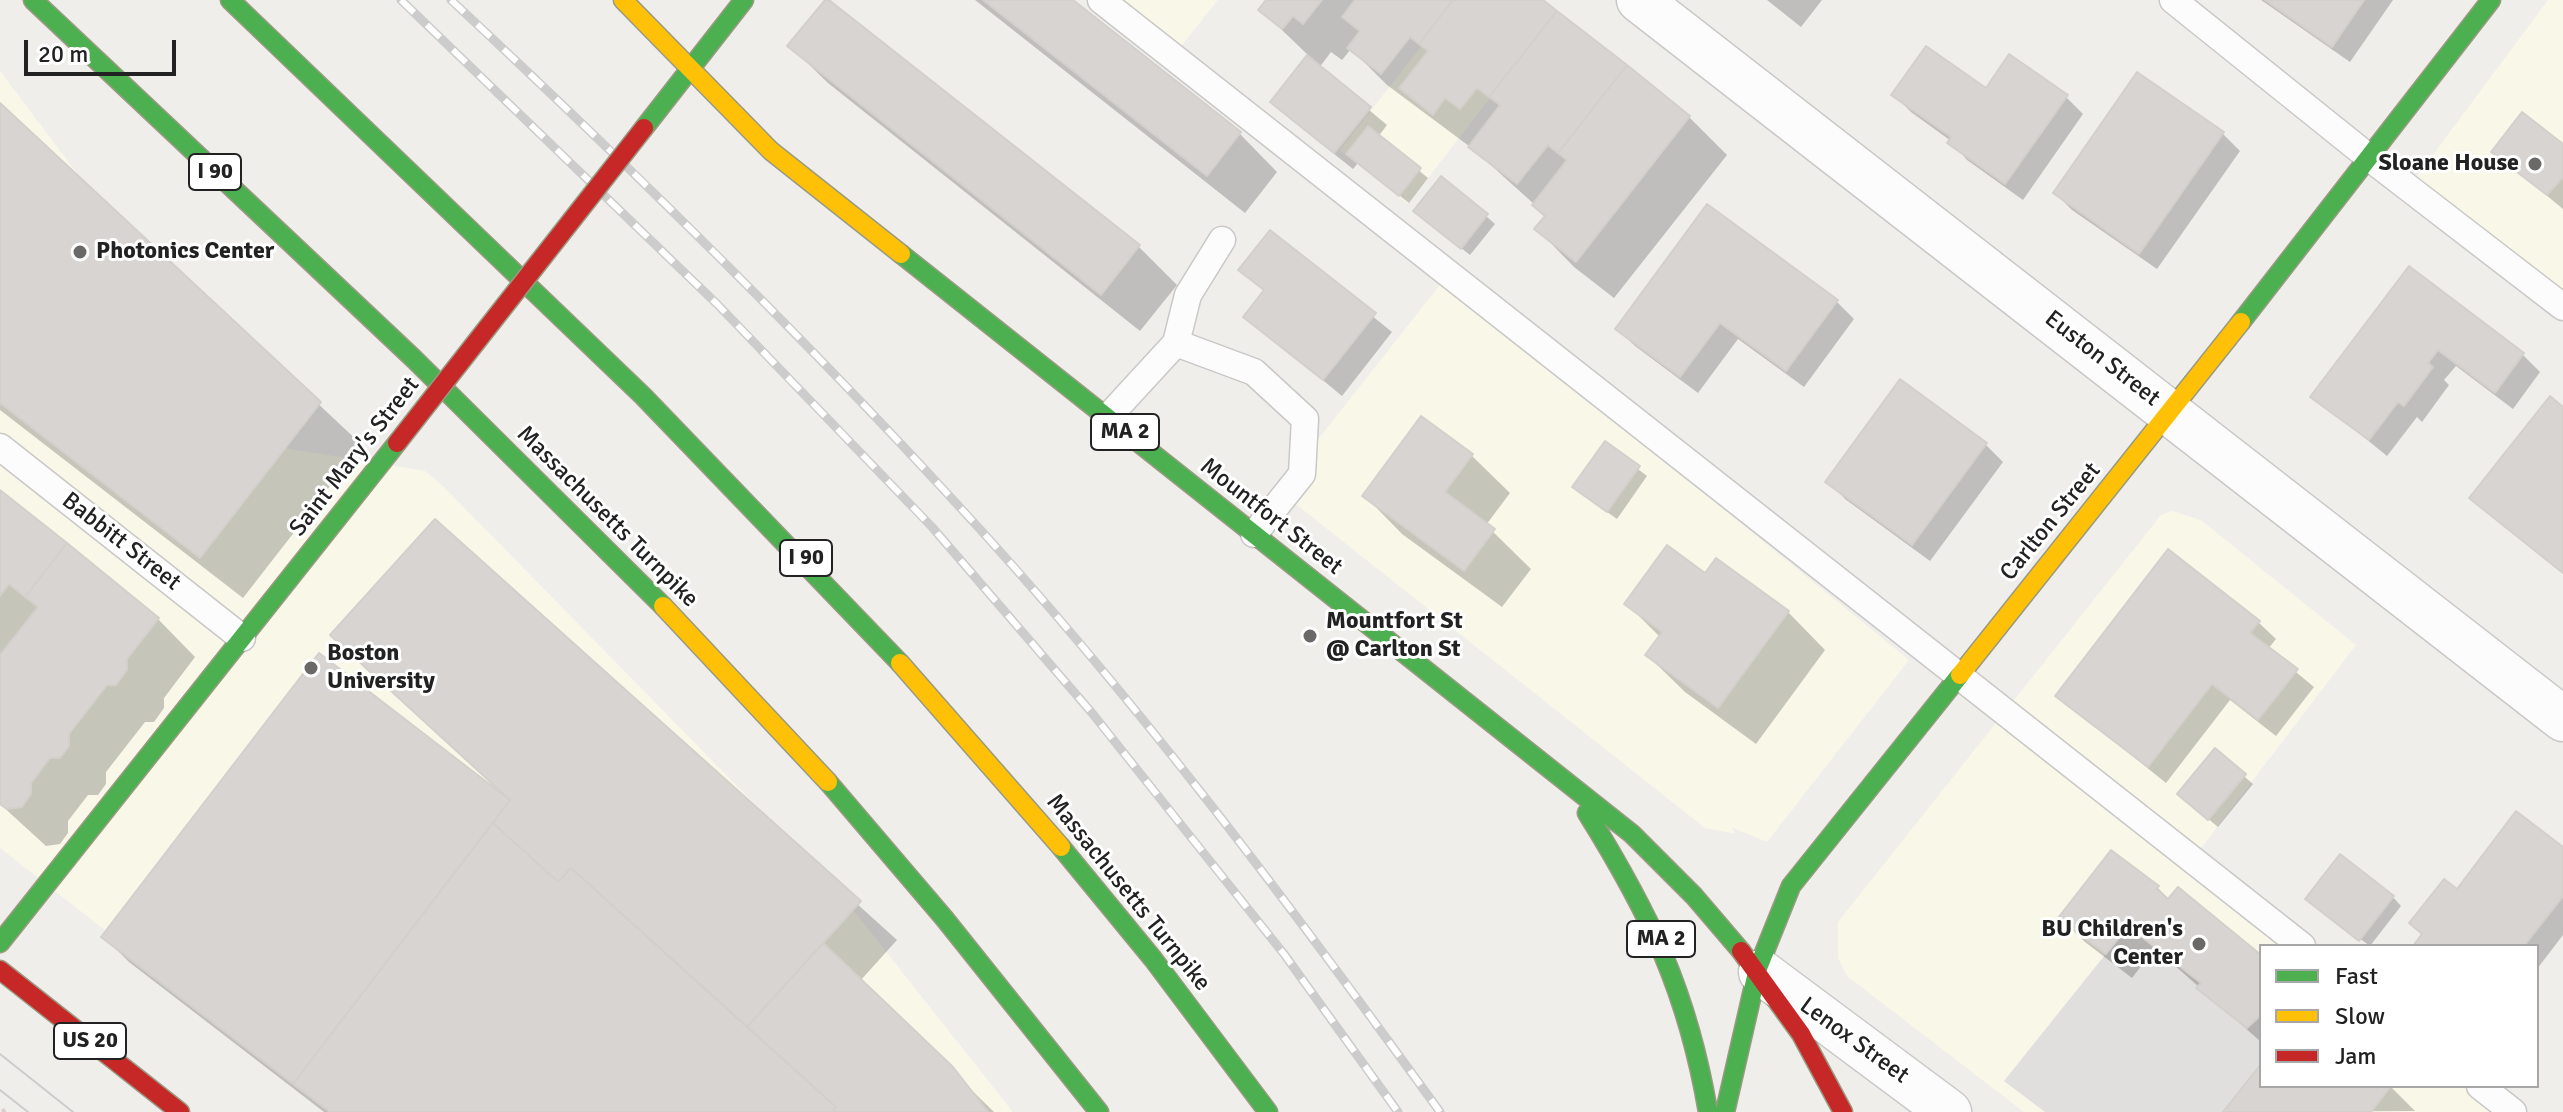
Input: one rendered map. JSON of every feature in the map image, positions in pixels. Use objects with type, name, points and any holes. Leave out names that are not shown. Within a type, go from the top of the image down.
[{"type":"main road","name":"Massachusetts Turnpike","points":[[33,0],[397,344],[709,654],[903,868],[1099,1112]]},
{"type":"main road","name":"Massachusetts Turnpike","points":[[230,0],[644,394],[813,566],[987,760],[1108,904],[1209,1031],[1268,1112]]},
{"type":"main road","name":"Mountfort Street","points":[[623,0],[771,151],[1568,784],[1669,868],[1759,970],[1822,1068],[1843,1112]]},
{"type":"main road","name":"Saint Mary's Street","points":[[0,943],[744,0]]},
{"type":"main road","name":"Carlton Street","points":[[1725,1112],[1759,970],[1775,917],[1791,886],[2371,159],[2491,0]]},
{"type":"main road","name":"MA 2","points":[[1568,784],[1626,876],[1670,959],[1698,1050],[1708,1112]]},
{"type":"main road","name":"US 20","points":[[0,970],[180,1112]]},
{"type":"street","name":"Euston Street","points":[[1639,0],[2563,719]]},
{"type":"street","name":"Lenox Street","points":[[1759,970],[1949,1112]]},
{"type":"lane","points":[[1101,0],[2299,944]]},
{"type":"lane","points":[[2173,0],[2371,159],[2563,307]]},
{"type":"lane","points":[[1107,418],[1176,343],[1188,295],[1222,240]]},
{"type":"lane","points":[[1176,343],[1254,372],[1305,419],[1302,474],[1276,511],[1254,534]]},
{"type":"lane","name":"Babbitt Street","points":[[0,447],[242,638]]},
{"type":"lane","points":[[2483,1088],[2513,1112]]},
{"type":"shaded area","points":[[1093,0],[1218,0],[1170,60]]},
{"type":"shaded area","points":[[1458,0],[1554,15],[1408,204],[1340,150]]},
{"type":"shaded area","points":[[2548,0],[2563,0],[2563,312],[2406,191]]},
{"type":"shaded area","name":"Boston University","points":[[0,71],[284,448],[425,471],[444,487],[830,881],[1013,1112],[337,1112],[0,848]]},
{"type":"shaded area","points":[[1443,281],[1909,660],[1767,842],[1731,827],[1736,834],[1705,828],[1278,490]]},
{"type":"shaded area","points":[[2172,511],[2201,520],[2356,645],[2189,864],[2288,944],[2259,944],[2259,1088],[2467,1088],[2497,1112],[2024,1112],[1847,976],[1838,958],[1838,922],[2161,515]]},
{"type":"shaded area","points":[[2133,920],[2142,928],[2138,934],[2201,983],[2197,987],[2259,1014],[2259,1067],[2223,1112],[2045,1112],[2004,1081]]},
{"type":"building","points":[[825,0],[829,0],[1140,245],[1101,295],[787,46]]},
{"type":"building","points":[[983,0],[1073,0],[1241,132],[1207,176]]},
{"type":"building","points":[[1266,0],[1322,0],[1303,24],[1293,16],[1282,29],[1258,10]]},
{"type":"building","points":[[1355,0],[1453,0],[1419,44],[1410,37],[1381,74],[1347,48],[1360,31],[1342,17]]},
{"type":"building","points":[[1453,0],[1543,0],[1557,11],[1489,97],[1477,88],[1460,109],[1445,98],[1433,115],[1399,88],[1428,51],[1419,44]]},
{"type":"building","points":[[2265,0],[2364,0],[2332,47]]},
{"type":"building","points":[[1557,11],[1627,65],[1558,153],[1548,145],[1517,184],[1468,147],[1500,105],[1489,97]]},
{"type":"building","points":[[1926,46],[1986,88],[2009,54],[2068,95],[2005,184],[1947,143],[1951,137],[1891,95]]},
{"type":"building","points":[[1307,55],[1371,107],[1334,153],[1270,102]]},
{"type":"building","points":[[1627,65],[1690,116],[1576,262],[1534,229],[1545,216],[1532,205],[1567,160],[1558,153]]},
{"type":"building","points":[[2137,72],[2224,132],[2139,254],[2053,193]]},
{"type":"building","name":"Photonics Center","points":[[0,103],[321,402],[200,558],[0,403]]},
{"type":"building","name":"Sloane House","points":[[2522,112],[2563,144],[2563,177],[2547,195],[2491,152]]},
{"type":"building","points":[[1368,126],[1421,168],[1399,196],[1346,154]]},
{"type":"building","points":[[1441,176],[1488,214],[1461,249],[1413,211]]},
{"type":"building","points":[[1707,204],[1838,300],[1786,371],[1720,323],[1680,377],[1615,329]]},
{"type":"building","points":[[1270,230],[1376,313],[1323,380],[1243,317],[1264,290],[1238,270]]},
{"type":"building","points":[[2409,266],[2524,353],[2495,393],[2438,350],[2428,363],[2433,367],[2404,406],[2398,402],[2369,440],[2310,397]]},
{"type":"building","points":[[1900,379],[1987,443],[1912,545],[1825,482]]},
{"type":"building","points":[[2550,396],[2563,407],[2563,573],[2469,498]]},
{"type":"building","points":[[1421,416],[1473,454],[1445,492],[1495,529],[1464,571],[1362,496]]},
{"type":"building","points":[[1605,441],[1640,466],[1607,512],[1572,487]]},
{"type":"building","points":[[0,490],[67,543],[25,597],[9,584],[0,596]]},
{"type":"building","points":[[435,519],[861,901],[747,1027],[571,868],[558,882],[493,823],[510,800],[330,635]]},
{"type":"building","points":[[67,543],[159,618],[127,659],[127,670],[116,685],[107,685],[69,734],[69,746],[60,758],[50,758],[31,783],[31,794],[22,807],[7,809],[0,804],[0,655],[38,607],[25,597]]},
{"type":"building","points":[[1667,545],[1705,573],[1716,558],[1789,611],[1718,708],[1645,655],[1662,632],[1624,604]]},
{"type":"building","points":[[2168,549],[2260,621],[2250,633],[2298,669],[2258,720],[2212,684],[2148,767],[2055,696]]},
{"type":"building","points":[[319,653],[510,800],[293,1084],[101,937]]},
{"type":"building","points":[[2215,748],[2246,774],[2208,820],[2177,794]]},
{"type":"building","points":[[2516,811],[2563,847],[2563,896],[2526,944],[2414,944],[2422,934],[2409,923],[2444,879],[2457,889]]},
{"type":"building","points":[[493,823],[558,882],[571,868],[836,1107],[832,1112],[330,1112],[293,1084]]},
{"type":"building","name":"BU Children's Center","points":[[2111,850],[2159,886],[2156,889],[2168,899],[2178,887],[2259,953],[2259,1017],[2247,1028],[2196,988],[2201,983],[2138,934],[2142,928],[2133,920],[2106,954],[2058,918]]},
{"type":"building","points":[[2340,854],[2394,896],[2359,941],[2305,899]]},
{"type":"building","points":[[823,943],[953,1067],[988,1112],[832,1112],[836,1107],[747,1027]]},
{"type":"building","points":[[2259,1067],[2259,1088],[2389,1088],[2371,1112],[2223,1112]]},
{"type":"tram line","points":[[0,1054],[73,1112]]},
{"type":"tram line","points":[[0,1090],[28,1112]]},
{"type":"railway","points":[[401,0],[717,304],[932,527],[1092,713],[1284,954],[1398,1112]]},
{"type":"railway","points":[[451,0],[771,309],[895,437],[1020,574],[1207,800],[1440,1112]]},
{"type":"traffic: fast","points":[[33,0],[414,359],[663,606]]},
{"type":"traffic: fast","points":[[230,0],[643,396],[900,663]]},
{"type":"traffic: fast","points":[[644,128],[744,0]]},
{"type":"traffic: fast","points":[[2241,322],[2491,0]]},
{"type":"traffic: fast","points":[[901,254],[1632,834],[1694,896],[1741,951]]},
{"type":"traffic: fast","points":[[0,943],[397,443]]},
{"type":"traffic: fast","points":[[1725,1112],[1758,968],[1791,886],[1960,675]]},
{"type":"traffic: fast","points":[[828,782],[944,918],[1099,1112]]},
{"type":"traffic: fast","points":[[1587,813],[1630,886],[1664,956],[1690,1029],[1708,1112]]},
{"type":"traffic: fast","points":[[1061,847],[1153,959],[1268,1112]]},
{"type":"traffic: slow","points":[[623,0],[771,151],[901,254]]},
{"type":"traffic: slow","points":[[1960,675],[2241,322]]},
{"type":"traffic: slow","points":[[663,606],[828,782]]},
{"type":"traffic: slow","points":[[900,663],[1061,847]]},
{"type":"traffic: jam","points":[[397,443],[644,128]]},
{"type":"traffic: jam","points":[[1741,951],[1801,1034],[1843,1112]]},
{"type":"traffic: jam","points":[[0,970],[180,1112]]},
{"type":"place","name":"Sloane House","points":[[2535,164]]},
{"type":"place","name":"Photonics Center","points":[[80,252]]},
{"type":"place","name":"Mountfort St @ Carlton St","points":[[1310,636]]},
{"type":"place","name":"Boston University","points":[[311,668]]},
{"type":"place","name":"BU Children's Center","points":[[2199,944]]}]
